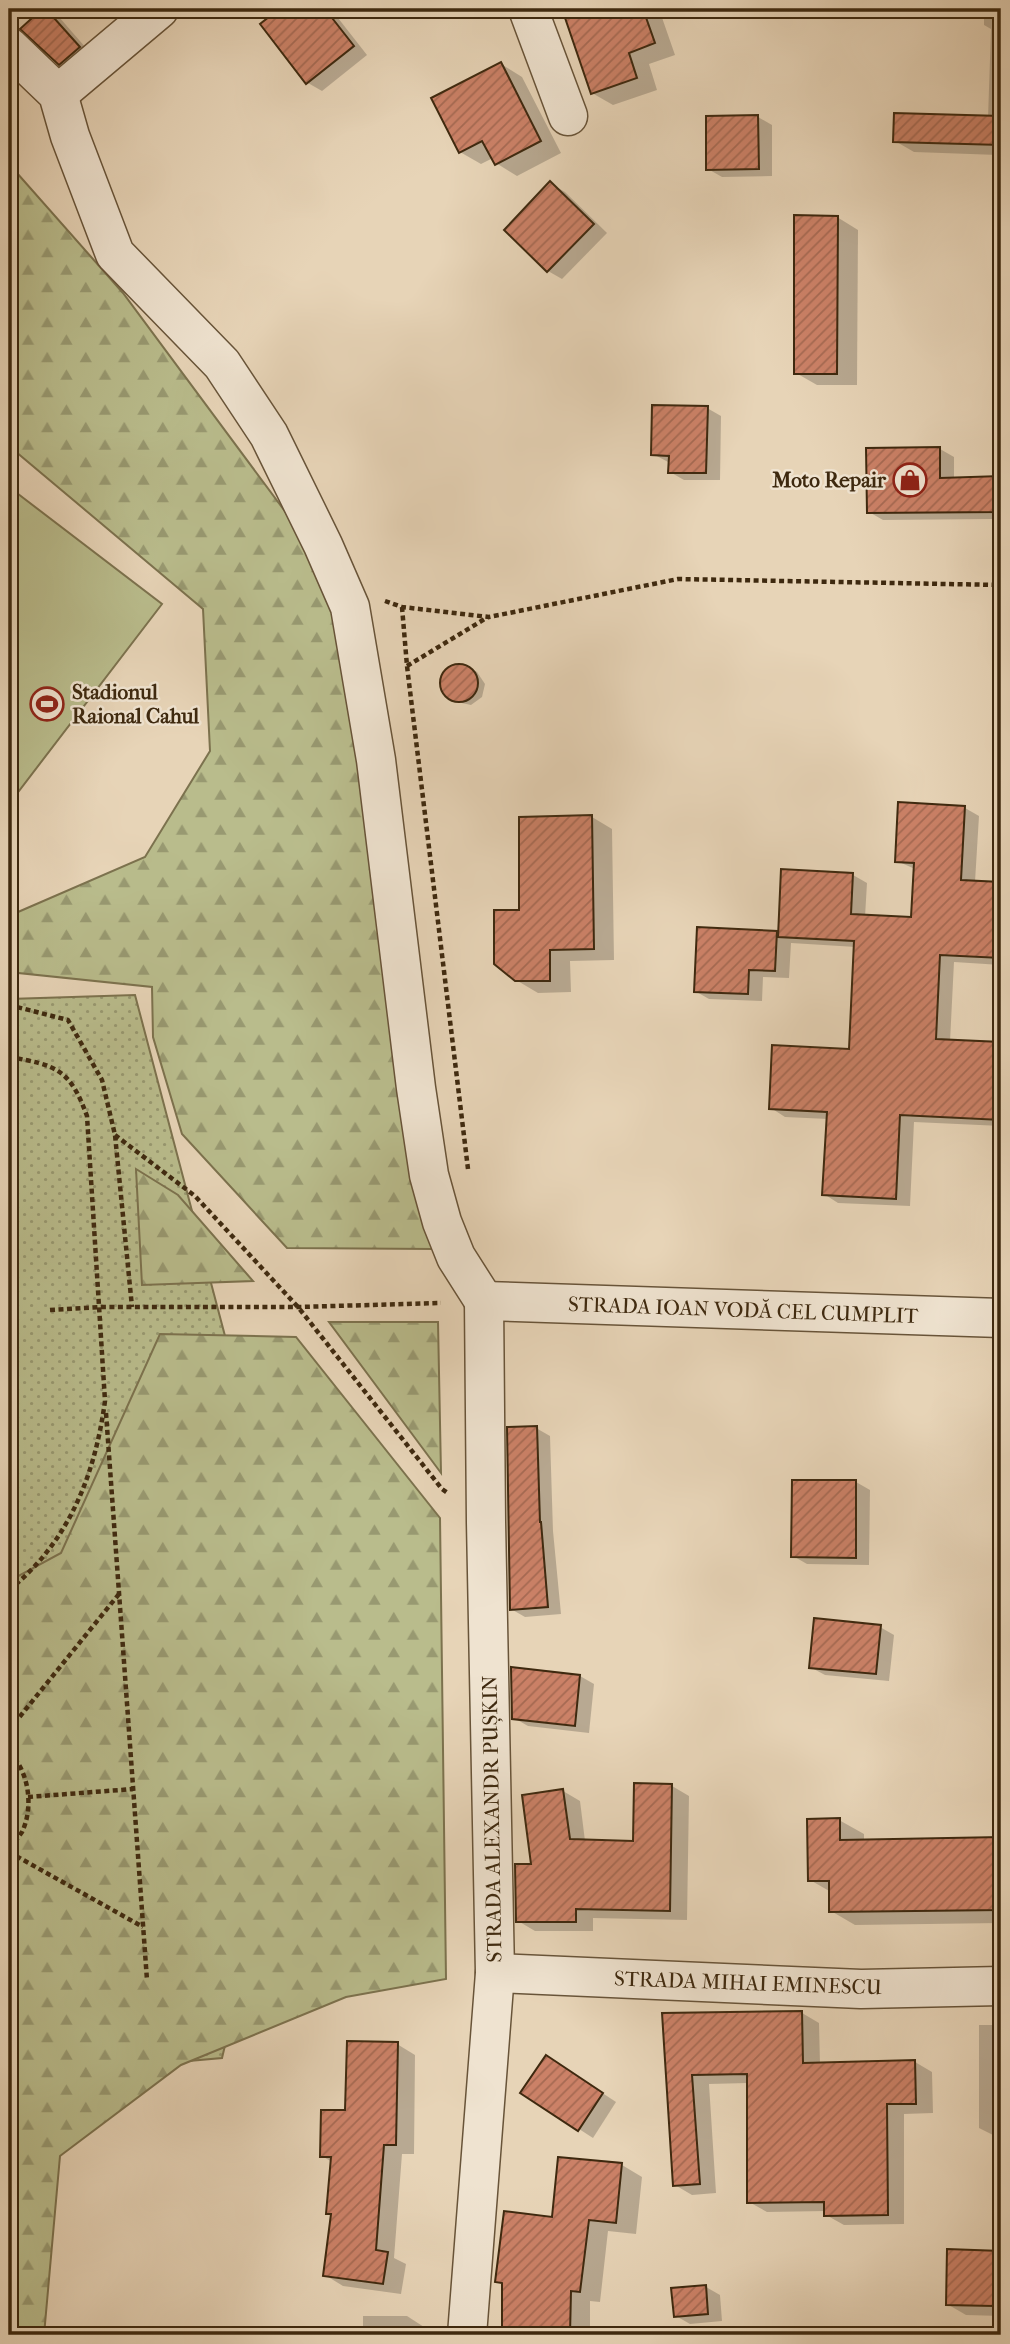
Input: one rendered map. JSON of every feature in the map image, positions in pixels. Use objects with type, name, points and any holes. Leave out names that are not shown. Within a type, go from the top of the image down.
[{"type":"street","points":[[58,94],[159,9]]},
{"type":"street","points":[[528,9],[568,116]]},
{"type":"street","points":[[9,47],[58,94],[70,136],[115,254],[222,364],[269,435],[350,607],[376,760],[429,1175],[442,1222],[456,1257],[484,1301]]},
{"type":"street","name":"STRADA IOAN VODĂ CEL CUMPLIT","points":[[484,1301],[1001,1318]]},
{"type":"street","name":"STRADA ALEXANDR PUȘKIN","points":[[467,2335],[495,1973],[484,1301]]},
{"type":"street","name":"STRADA MIHAI EMINESCU","points":[[495,1973],[861,1989],[1001,1986]]},
{"type":"path","points":[[341,586],[402,607],[489,617],[678,579],[1001,585]]},
{"type":"path","points":[[402,607],[469,1177]]},
{"type":"path","points":[[407,666],[489,617]]},
{"type":"path","points":[[9,1005],[68,1020],[102,1080],[115,1135],[132,1307]]},
{"type":"path","points":[[9,1058],[43,1063],[62,1073],[78,1091],[87,1116],[147,1980]]},
{"type":"path","points":[[115,1135],[195,1196],[298,1307],[442,1489],[486,1522]]},
{"type":"path","points":[[50,1310],[100,1307],[298,1307],[484,1301]]},
{"type":"path","points":[[9,1590],[48,1550],[71,1517],[88,1480],[100,1441],[106,1401]]},
{"type":"path","points":[[9,1730],[119,1594]]},
{"type":"path","points":[[9,1752],[26,1778],[29,1804],[23,1830],[9,1851],[143,1927]]},
{"type":"path","points":[[28,1797],[133,1789]]},
{"type":"green space","points":[[9,164],[123,293],[307,541],[361,657],[434,1249],[287,1248],[182,1134],[153,1037],[152,987],[9,972],[9,905],[18,912],[145,857],[210,751],[203,609],[9,446]]},
{"type":"green space","name":"Stadionul Raional Cahul","points":[[9,487],[162,604],[9,804]]},
{"type":"green space","points":[[135,995],[225,1336],[240,1983],[222,2058],[9,2077],[9,999]]},
{"type":"green space","points":[[136,1169],[178,1195],[253,1281],[142,1285]]},
{"type":"green space","points":[[329,1322],[438,1322],[441,1473]]},
{"type":"green space","points":[[160,1334],[296,1337],[440,1518],[446,1979],[346,1997],[181,2065],[60,2156],[44,2335],[9,2335],[9,1581],[61,1553]]},
{"type":"building","points":[[42,9],[46,9],[80,47],[59,65],[20,29]]},
{"type":"building","points":[[279,9],[325,9],[354,46],[306,84],[260,24]]},
{"type":"building","points":[[562,9],[643,9],[655,43],[629,53],[637,78],[591,94]]},
{"type":"building","points":[[501,62],[541,141],[495,165],[482,141],[459,153],[431,98]]},
{"type":"building","points":[[894,113],[1001,116],[1001,145],[893,142]]},
{"type":"building","points":[[758,115],[759,169],[706,170],[706,116]]},
{"type":"building","points":[[550,181],[594,224],[547,272],[504,230]]},
{"type":"building","points":[[794,215],[838,216],[837,374],[794,374]]},
{"type":"building","points":[[652,405],[708,406],[706,473],[668,473],[669,456],[651,455]]},
{"type":"building","points":[[940,447],[940,478],[1001,476],[1001,512],[867,513],[866,448]]},
{"type":"building","points":[[459,664],[472,670],[478,683],[472,696],[459,702],[446,696],[440,683],[446,670]]},
{"type":"building","points":[[898,802],[965,806],[961,880],[1001,882],[1001,958],[940,955],[936,1039],[1001,1042],[1001,1120],[900,1115],[896,1199],[822,1195],[827,1112],[769,1109],[772,1045],[849,1049],[854,941],[778,937],[781,869],[853,873],[851,914],[911,917],[914,863],[895,862]]},
{"type":"building","points":[[592,815],[594,949],[550,950],[550,981],[515,981],[494,964],[494,910],[519,910],[519,817]]},
{"type":"building","points":[[697,927],[777,931],[775,971],[749,970],[748,994],[694,992]]},
{"type":"building","points":[[537,1426],[540,1522],[548,1607],[510,1610],[507,1427]]},
{"type":"building","points":[[792,1480],[856,1480],[856,1558],[791,1557]]},
{"type":"building","points":[[814,1618],[881,1625],[876,1674],[809,1668]]},
{"type":"building","points":[[511,1667],[580,1675],[575,1726],[512,1719]]},
{"type":"building","points":[[634,1783],[672,1784],[670,1911],[576,1909],[576,1922],[516,1922],[515,1864],[531,1864],[522,1795],[563,1789],[570,1839],[633,1841]]},
{"type":"building","points":[[840,1818],[840,1840],[1001,1837],[1001,1910],[829,1912],[829,1881],[808,1881],[807,1819]]},
{"type":"building","points":[[802,2011],[803,2063],[915,2060],[916,2104],[887,2104],[888,2215],[824,2216],[824,2202],[747,2203],[747,2074],[692,2075],[700,2184],[673,2186],[662,2013]]},
{"type":"building","points":[[347,2041],[398,2042],[396,2145],[384,2145],[376,2250],[388,2252],[383,2284],[323,2276],[331,2214],[326,2214],[331,2157],[320,2157],[321,2110],[345,2110]]},
{"type":"building","points":[[546,2055],[603,2093],[578,2131],[520,2093]]},
{"type":"building","points":[[558,2157],[622,2163],[616,2223],[589,2220],[580,2292],[571,2291],[570,2335],[502,2335],[502,2283],[495,2282],[504,2211],[552,2217]]},
{"type":"building","points":[[947,2249],[1001,2251],[1001,2295],[993,2294],[993,2306],[946,2305]]},
{"type":"building","points":[[706,2285],[708,2314],[674,2317],[671,2288]]},
{"type":"place","name":"Moto Repair","points":[[910,480]]},
{"type":"place","name":"Stadionul Raional Cahul","points":[[47,704]]}]
